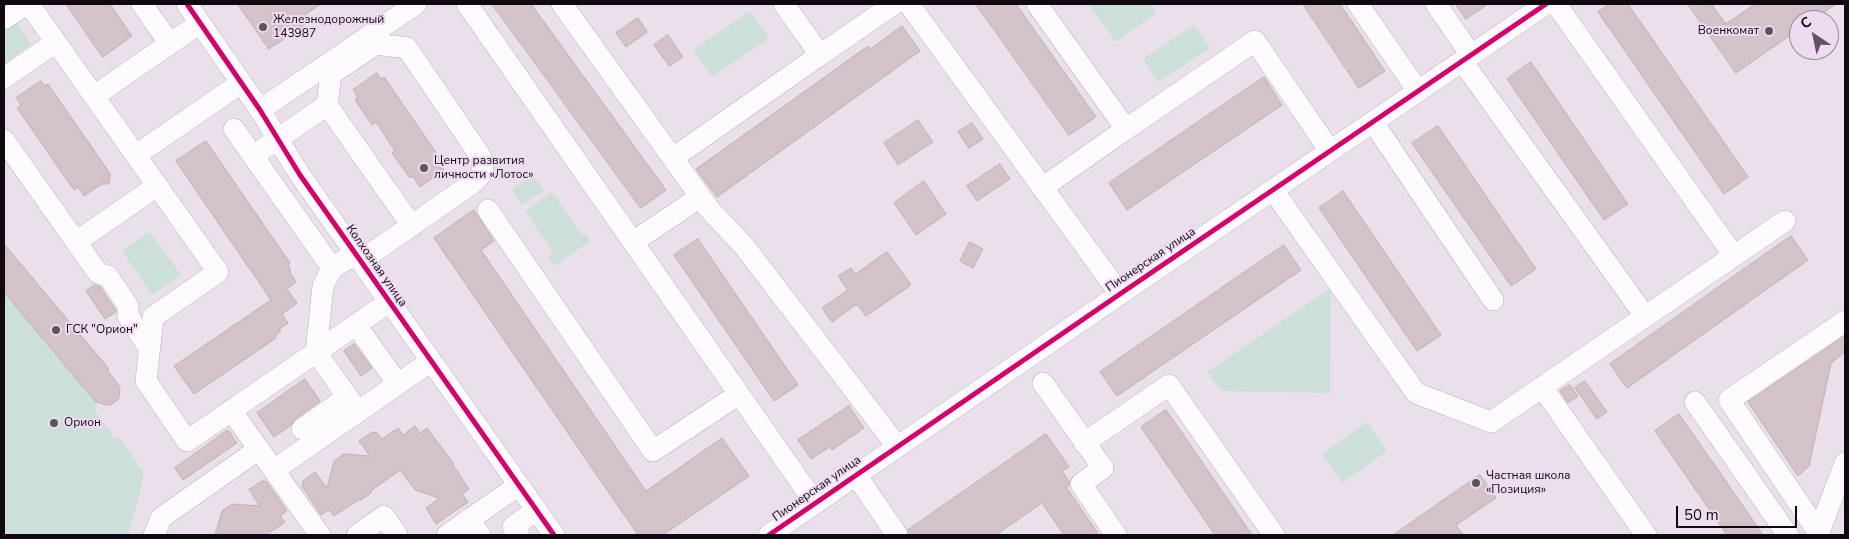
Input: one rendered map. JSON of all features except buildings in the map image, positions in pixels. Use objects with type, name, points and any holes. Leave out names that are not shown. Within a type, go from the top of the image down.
[{"type":"street","points":[[4,19],[28,4],[218,272],[153,317],[146,381],[187,440],[389,302]]},
{"type":"street","points":[[142,4],[170,44]]},
{"type":"street","name":"Колхозная улица","points":[[187,4],[260,110],[296,169],[554,535]]},
{"type":"street","points":[[260,110],[347,57],[416,4]]},
{"type":"street","points":[[467,4],[815,503]]},
{"type":"street","points":[[562,4],[700,197],[744,246],[897,446]]},
{"type":"street","points":[[784,4],[820,55]]},
{"type":"street","points":[[1037,4],[1126,130]]},
{"type":"street","points":[[1358,4],[1418,91]]},
{"type":"street","points":[[1436,4],[1466,58],[1645,316]]},
{"type":"street","name":"Пионерская улица","points":[[769,535],[1546,4]]},
{"type":"street","points":[[1556,4],[1734,256]]},
{"type":"street","points":[[673,158],[820,55],[907,5],[1120,294]]},
{"type":"street","points":[[94,96],[200,23]]},
{"type":"street","points":[[1042,188],[1255,41],[1330,151]]},
{"type":"street","points":[[4,78],[56,42]]},
{"type":"street","points":[[353,405],[316,352],[323,286],[332,268],[345,260],[372,253],[412,226],[477,179],[484,166],[481,157],[407,48],[376,44],[347,57],[331,74],[327,105],[412,226]]},
{"type":"street","points":[[136,155],[241,83]]},
{"type":"street","points":[[253,156],[327,105]]},
{"type":"street","points":[[1373,122],[1493,300]]},
{"type":"street","points":[[234,128],[332,268]]},
{"type":"street","points":[[4,140],[98,273],[108,276],[128,306],[128,316],[149,348]]},
{"type":"street","points":[[76,242],[157,186]]},
{"type":"street","points":[[1273,190],[1416,393],[1492,422],[1785,221]]},
{"type":"street","points":[[633,242],[700,197]]},
{"type":"street","points":[[488,210],[653,452],[739,394]]},
{"type":"street","points":[[1819,534],[1729,400],[1845,321]]},
{"type":"street","points":[[356,325],[398,384]]},
{"type":"street","points":[[302,429],[398,384],[431,361]]},
{"type":"street","points":[[1043,383],[1103,468],[1081,484],[1116,535]]},
{"type":"street","points":[[1084,443],[1169,385],[1274,535]]},
{"type":"street","points":[[1542,387],[1646,535]]},
{"type":"street","points":[[1694,402],[1788,535]]},
{"type":"street","points":[[274,470],[353,405]]},
{"type":"street","points":[[231,410],[320,535]]},
{"type":"street","points":[[154,535],[161,518],[259,449]]},
{"type":"street","points":[[1819,534],[1845,463]]},
{"type":"street","points":[[856,475],[897,535]]},
{"type":"street","points":[[447,535],[474,527],[519,485]]},
{"type":"street","points":[[519,535],[513,527],[536,510]]},
{"type":"street","points":[[356,535],[384,516],[397,535]]},
{"type":"shaded area","points":[[1089,4],[1149,4],[1156,13],[1116,42]]},
{"type":"shaded area","points":[[750,11],[769,38],[712,77],[693,50]]},
{"type":"shaded area","points":[[16,21],[31,44],[4,64],[4,30]]},
{"type":"shaded area","points":[[1194,25],[1210,48],[1158,82],[1143,59]]},
{"type":"shaded area","points":[[533,175],[544,191],[522,205],[512,189]]},
{"type":"shaded area","points":[[552,192],[582,235],[584,233],[590,241],[554,266],[548,257],[553,253],[525,211]]},
{"type":"shaded area","points":[[150,232],[181,275],[152,295],[122,251]]},
{"type":"shaded area","points":[[1331,288],[1330,393],[1221,391],[1207,372]]},
{"type":"shaded area","name":"Орион","points":[[4,292],[95,401],[98,405],[94,409],[115,439],[119,438],[143,471],[143,481],[128,535],[4,535]]},
{"type":"shaded area","points":[[1367,422],[1387,451],[1342,483],[1322,454]]},
{"type":"cycle path","points":[[187,4],[260,110],[300,175],[554,535]]},
{"type":"cycle path","points":[[769,535],[1546,4]]},
{"type":"place","name":"Железнодорожный 143987","points":[[263,27]]},
{"type":"place","name":"Военкомат","points":[[1769,31]]},
{"type":"place","name":"Центр развития личности «Лотос»","points":[[424,168]]},
{"type":"place","name":"ГСК \"Орион\"","points":[[56,330]]},
{"type":"place","name":"Орион","points":[[54,423]]},
{"type":"place","name":"Частная школа «Позиция»","points":[[1476,483]]}]
